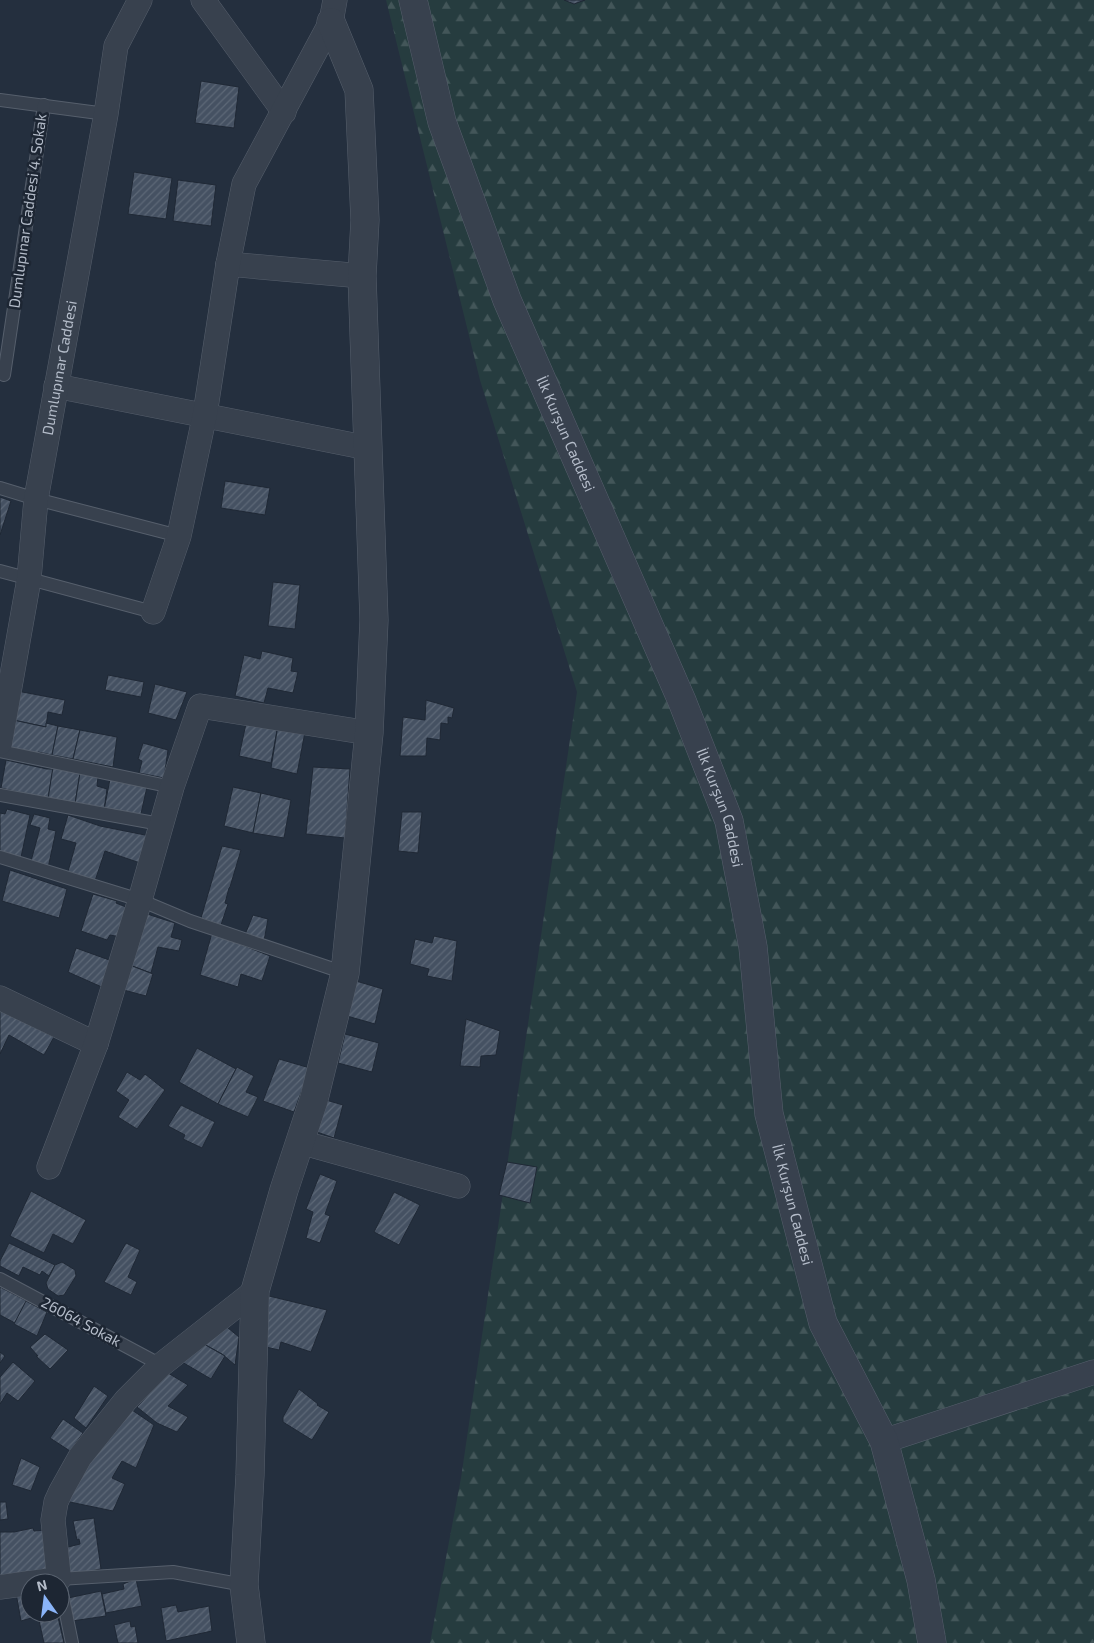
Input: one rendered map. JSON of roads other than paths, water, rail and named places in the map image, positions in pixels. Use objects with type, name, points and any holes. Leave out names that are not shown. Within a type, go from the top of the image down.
[{"type":"street","name":"Dumlupınar Caddesi","points":[[0,743],[3,712],[29,579],[36,500],[106,114],[116,46],[140,0]]},
{"type":"street","points":[[203,0],[284,112]]},
{"type":"street","name":"İlk Kurşun Caddesi","points":[[413,0],[442,122],[507,300],[682,701],[729,821],[753,946],[769,1114],[824,1323],[884,1441],[921,1580],[932,1643]]},
{"type":"street","points":[[152,612],[179,536],[205,414],[228,264],[244,184],[284,112],[333,11]]},
{"type":"street","points":[[251,1643],[244,1585],[250,1475],[255,1291],[284,1190],[314,1099],[344,973],[369,733],[374,620],[362,276],[365,220],[359,90],[333,11]]},
{"type":"street","points":[[228,264],[362,276]]},
{"type":"street","points":[[56,386],[205,414],[368,448]]},
{"type":"street","points":[[49,1167],[96,1044],[140,900],[160,824],[200,706],[369,733]]},
{"type":"street","points":[[0,998],[96,1044]]},
{"type":"street","points":[[300,1142],[458,1186]]},
{"type":"street","points":[[58,1573],[53,1520],[56,1502],[80,1457],[126,1400],[161,1364],[255,1291]]},
{"type":"street","points":[[884,1441],[1094,1372]]},
{"type":"street","points":[[0,1587],[20,1584]]},
{"type":"lane","points":[[0,100],[106,114]]},
{"type":"lane","name":"Dumlupınar Caddesi 4. Sokak","points":[[4,375],[44,105]]},
{"type":"lane","points":[[0,488],[36,500],[179,536]]},
{"type":"lane","points":[[0,571],[152,612]]},
{"type":"lane","points":[[0,751],[172,787]]},
{"type":"lane","points":[[0,795],[160,824]]},
{"type":"lane","points":[[0,858],[140,900],[190,921],[344,973]]},
{"type":"lane","name":"26064 Sokak","points":[[0,1279],[161,1364]]},
{"type":"lane","points":[[70,1578],[173,1572],[244,1585]]},
{"type":"lane","points":[[68,1623],[72,1643]]}]
